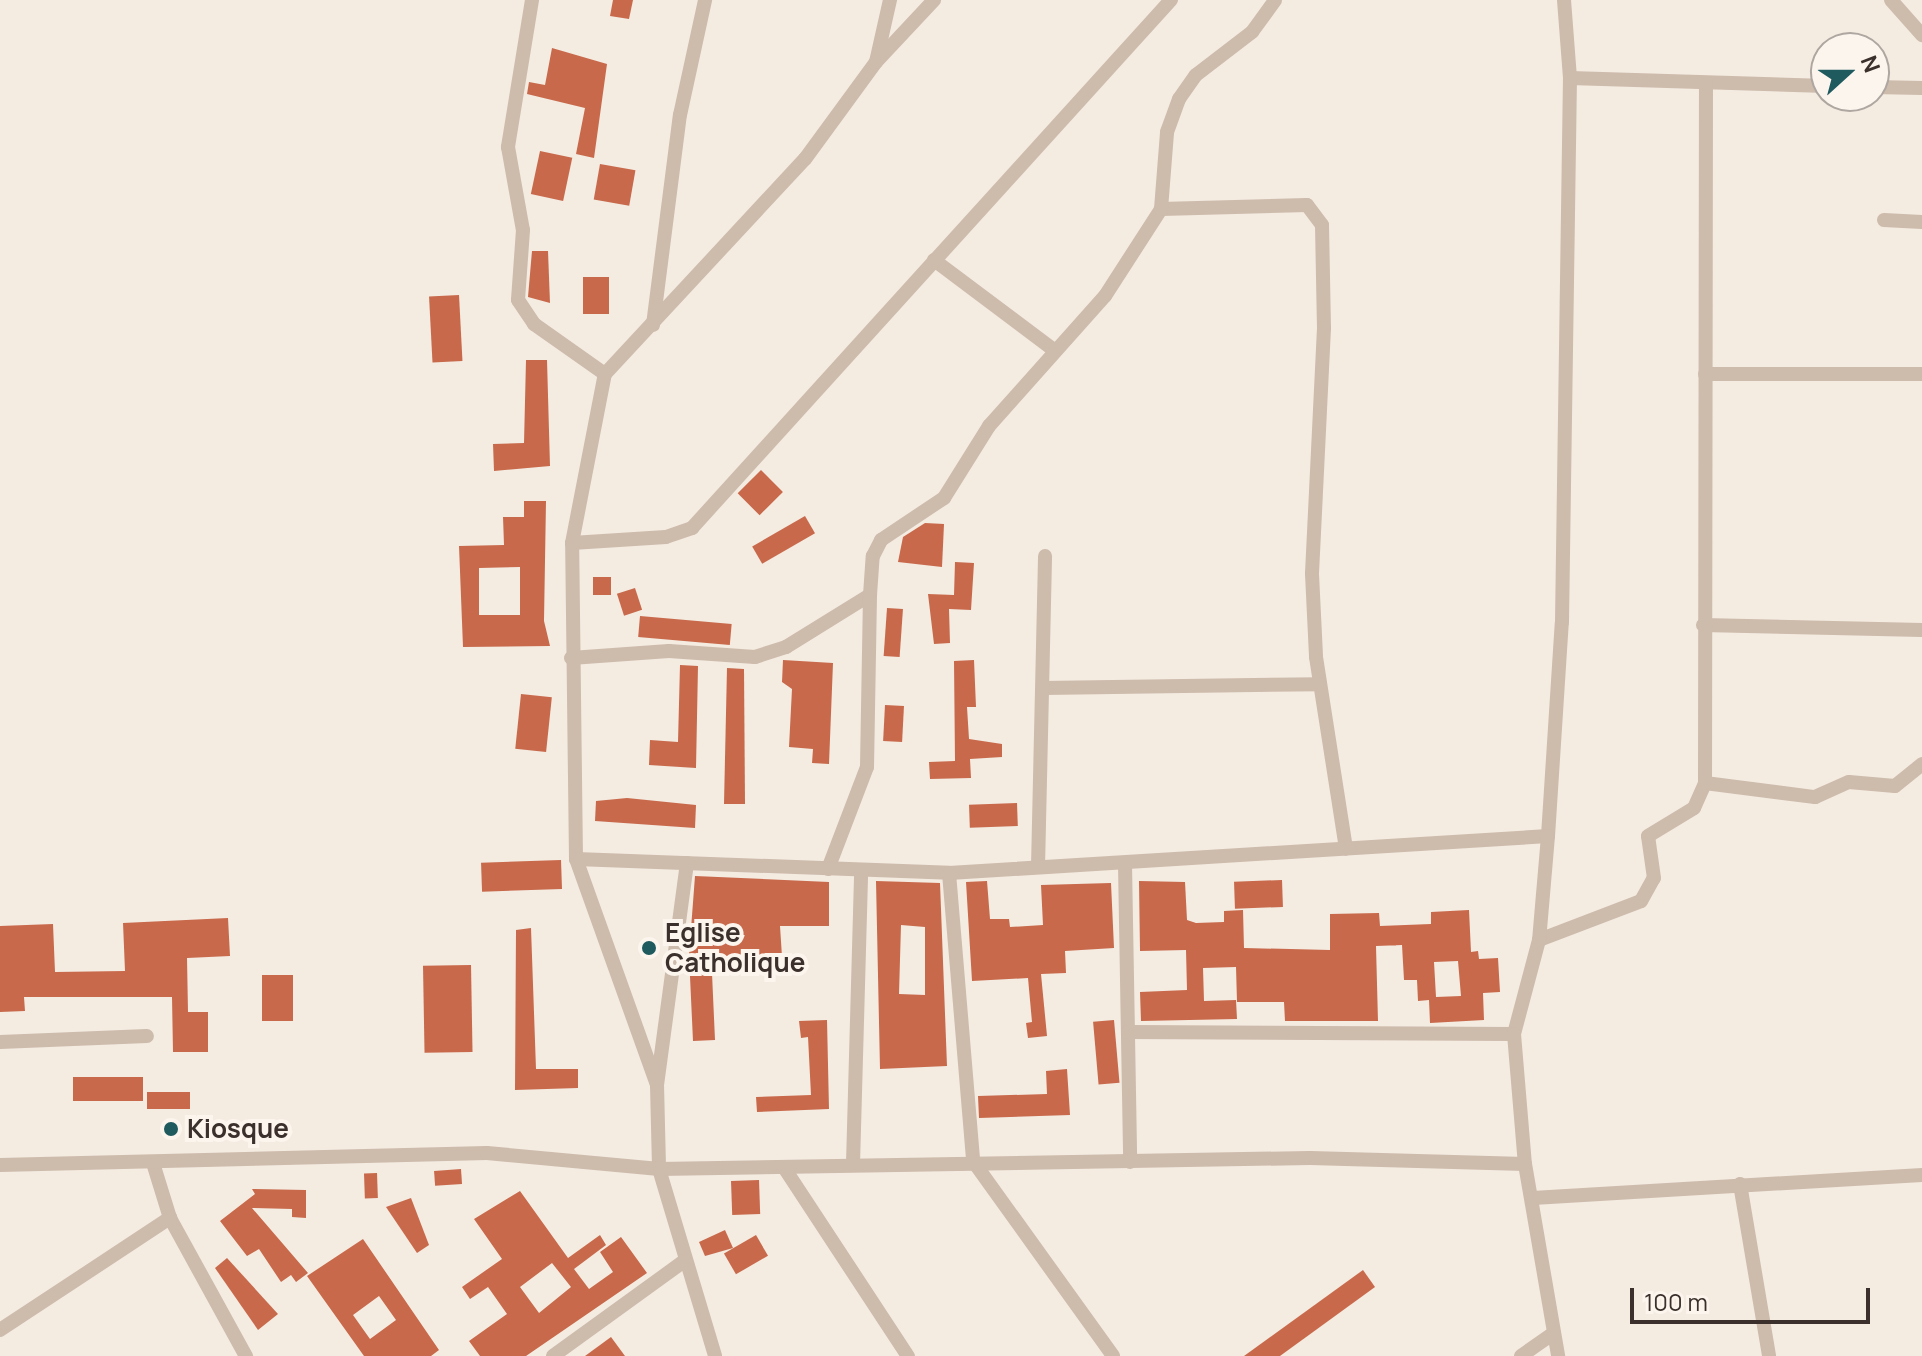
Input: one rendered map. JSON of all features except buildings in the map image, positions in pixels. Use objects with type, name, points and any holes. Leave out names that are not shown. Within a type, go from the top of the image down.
[{"type":"street","points":[[532,0],[508,147],[523,230],[518,300],[534,324],[605,374]]},
{"type":"street","points":[[653,325],[680,115],[705,0]]},
{"type":"street","points":[[876,62],[890,0]]},
{"type":"street","points":[[657,1085],[576,859],[571,658],[572,543],[605,374],[805,159],[876,62],[934,0]]},
{"type":"street","points":[[572,543],[666,537],[692,528],[1171,0]]},
{"type":"street","points":[[828,869],[867,767],[870,595],[873,556],[881,540],[944,498],[989,426],[1105,296],[1161,209],[1167,132],[1179,99],[1196,75],[1252,32],[1275,0]]},
{"type":"street","points":[[1558,1356],[1525,1164],[1514,1034],[1539,940],[1562,622],[1570,78],[1564,0]]},
{"type":"street","points":[[1891,0],[1922,35]]},
{"type":"street","points":[[1570,78],[1706,85],[1810,86]]},
{"type":"street","points":[[1539,940],[1641,901],[1654,878],[1648,836],[1694,808],[1705,783],[1706,85]]},
{"type":"street","points":[[1890,87],[1922,88]]},
{"type":"street","points":[[1161,209],[1307,205],[1322,225],[1324,328],[1312,574],[1320,684],[1346,849]]},
{"type":"street","points":[[1884,220],[1922,222]]},
{"type":"street","points":[[934,260],[1055,351]]},
{"type":"street","points":[[1705,374],[1922,374]]},
{"type":"street","points":[[1038,867],[1045,556]]},
{"type":"street","points":[[571,658],[669,651],[755,657],[786,647],[870,595]]},
{"type":"street","points":[[1703,625],[1922,630]]},
{"type":"street","points":[[1043,688],[1320,684]]},
{"type":"street","points":[[1705,783],[1815,797],[1849,782],[1895,786],[1922,764]]},
{"type":"street","points":[[576,859],[861,873],[949,873],[1548,836]]},
{"type":"street","points":[[687,863],[657,1085],[659,1169],[684,1261],[715,1356]]},
{"type":"street","points":[[1125,864],[1130,1162]]},
{"type":"street","points":[[853,1164],[861,873]]},
{"type":"street","points":[[949,873],[973,1161],[1113,1356]]},
{"type":"street","points":[[1128,1032],[1514,1034]]},
{"type":"street","points":[[0,1042],[147,1036]]},
{"type":"street","points":[[0,1165],[487,1153],[659,1169],[785,1169],[973,1161],[1525,1164]]},
{"type":"street","points":[[153,1163],[170,1218],[246,1356]]},
{"type":"street","points":[[785,1169],[908,1356]]},
{"type":"street","points":[[1533,1198],[1922,1175]]},
{"type":"street","points":[[1740,1184],[1769,1356]]},
{"type":"street","points":[[0,1330],[170,1218]]},
{"type":"street","points":[[553,1356],[684,1261]]},
{"type":"street","points":[[1521,1356],[1554,1333]]},
{"type":"place","name":"Eglise Catholique","points":[[649,948]]},
{"type":"place","name":"Kiosque","points":[[171,1129]]}]
